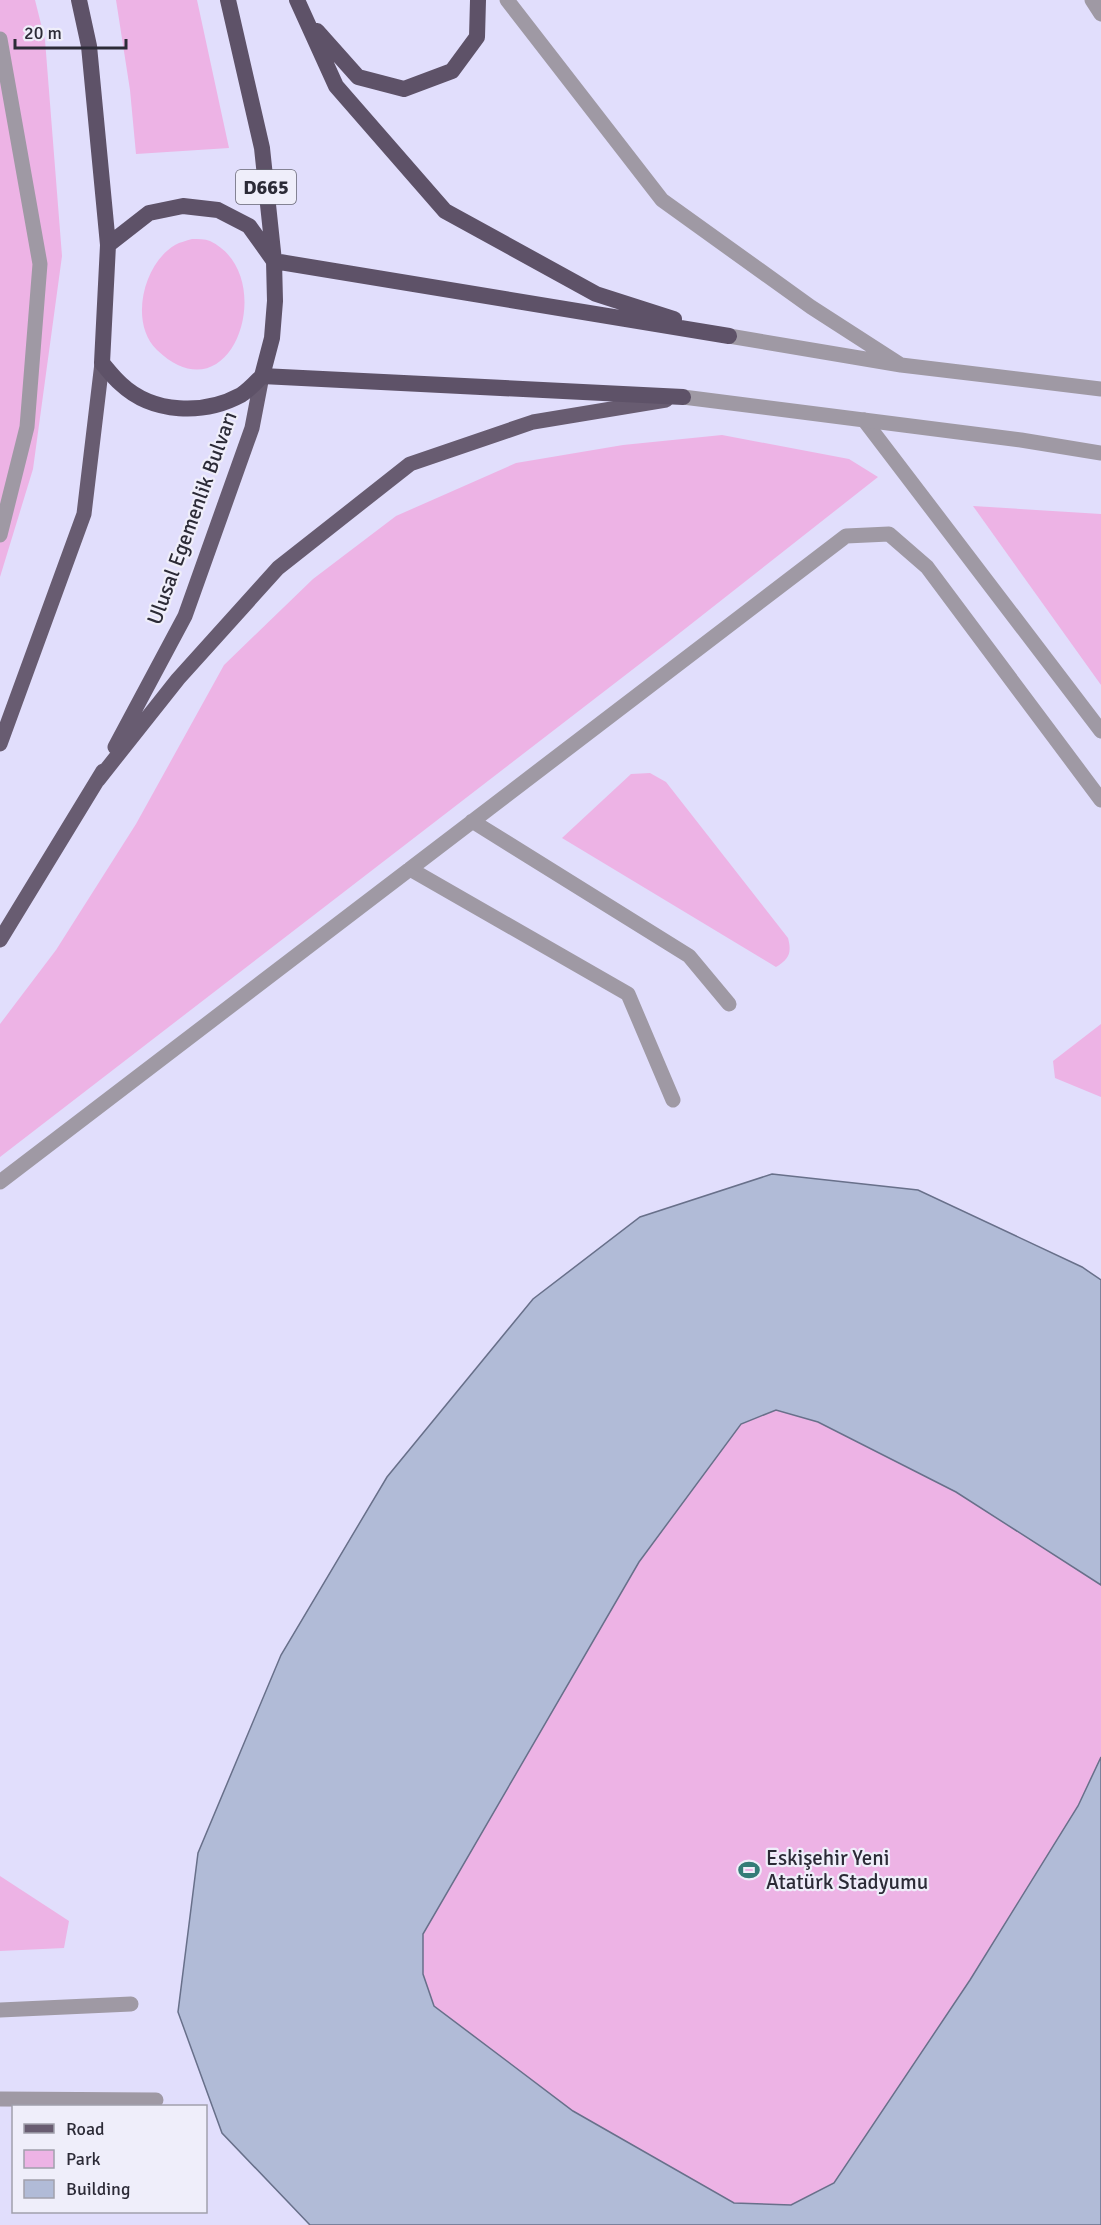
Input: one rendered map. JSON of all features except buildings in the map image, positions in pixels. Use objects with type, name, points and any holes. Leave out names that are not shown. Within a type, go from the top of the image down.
[{"type":"highway","points":[[79,0],[89,46],[108,245],[102,363],[122,385],[150,402],[182,409],[214,407],[243,394],[262,376],[683,398]]},
{"type":"highway","name":"Ulusal Egemenlik Bulvarı","points":[[228,0],[262,148],[274,261],[275,301],[272,338],[262,376]]},
{"type":"highway","points":[[297,0],[336,86],[445,211],[596,294],[729,336]]},
{"type":"highway","points":[[306,19],[358,77],[405,89],[452,70],[477,37],[478,0]]},
{"type":"highway","points":[[108,245],[149,213],[183,206],[218,210],[249,226],[274,261],[729,336]]},
{"type":"main road","points":[[0,744],[84,514],[102,363]]},
{"type":"main road","name":"Ulusal Egemenlik Bulvarı","points":[[0,940],[98,780],[185,616],[252,428],[262,376]]},
{"type":"main road","points":[[98,780],[178,679],[278,568],[410,464],[532,422],[683,398]]},
{"type":"street","points":[[507,0],[662,200],[811,307],[901,365]]},
{"type":"street","points":[[1092,0],[1101,14]]},
{"type":"street","points":[[0,39],[40,264],[27,428],[0,535]]},
{"type":"street","points":[[729,336],[901,365],[1101,389]]},
{"type":"street","points":[[683,398],[864,420],[1101,453]]},
{"type":"street","points":[[864,420],[1101,731]]},
{"type":"street","points":[[0,1182],[846,536],[889,534],[927,567],[1101,800]]},
{"type":"street","points":[[472,821],[689,956],[729,1004]]},
{"type":"street","points":[[410,869],[628,994],[673,1100]]},
{"type":"street","points":[[0,2010],[131,2004]]},
{"type":"street","points":[[0,2099],[156,2100]]},
{"type":"green space","points":[[0,0],[35,0],[45,40],[62,256],[33,469],[0,577]]},
{"type":"green space","points":[[116,0],[197,0],[229,148],[136,154],[130,90]]},
{"type":"green space","points":[[192,239],[210,241],[231,258],[242,282],[244,309],[238,335],[225,356],[207,368],[184,367],[157,350],[148,339],[142,310],[148,279],[155,266],[175,245]]},
{"type":"green space","points":[[722,435],[849,459],[878,477],[667,643],[0,1157],[0,1024],[56,950],[136,824],[224,665],[313,579],[396,516],[516,463],[623,445]]},
{"type":"green space","points":[[973,506],[1101,514],[1101,685]]},
{"type":"green space","points":[[650,773],[666,782],[788,938],[790,948],[787,958],[776,967],[562,838],[631,774]]},
{"type":"green space","points":[[1101,1024],[1101,1097],[1055,1078],[1053,1061]]},
{"type":"green space","name":"Eskişehir Yeni Atatürk Stadyumu","points":[[772,1174],[918,1190],[1082,1267],[1101,1280],[1101,2225],[310,2225],[222,2133],[178,2012],[198,1853],[281,1655],[387,1477],[533,1299],[640,1217]]},
{"type":"green space","points":[[0,1876],[69,1921],[64,1948],[0,1951]]},
{"type":"place","name":"Eskişehir Yeni Atatürk Stadyumu","points":[[749,1870]]}]
